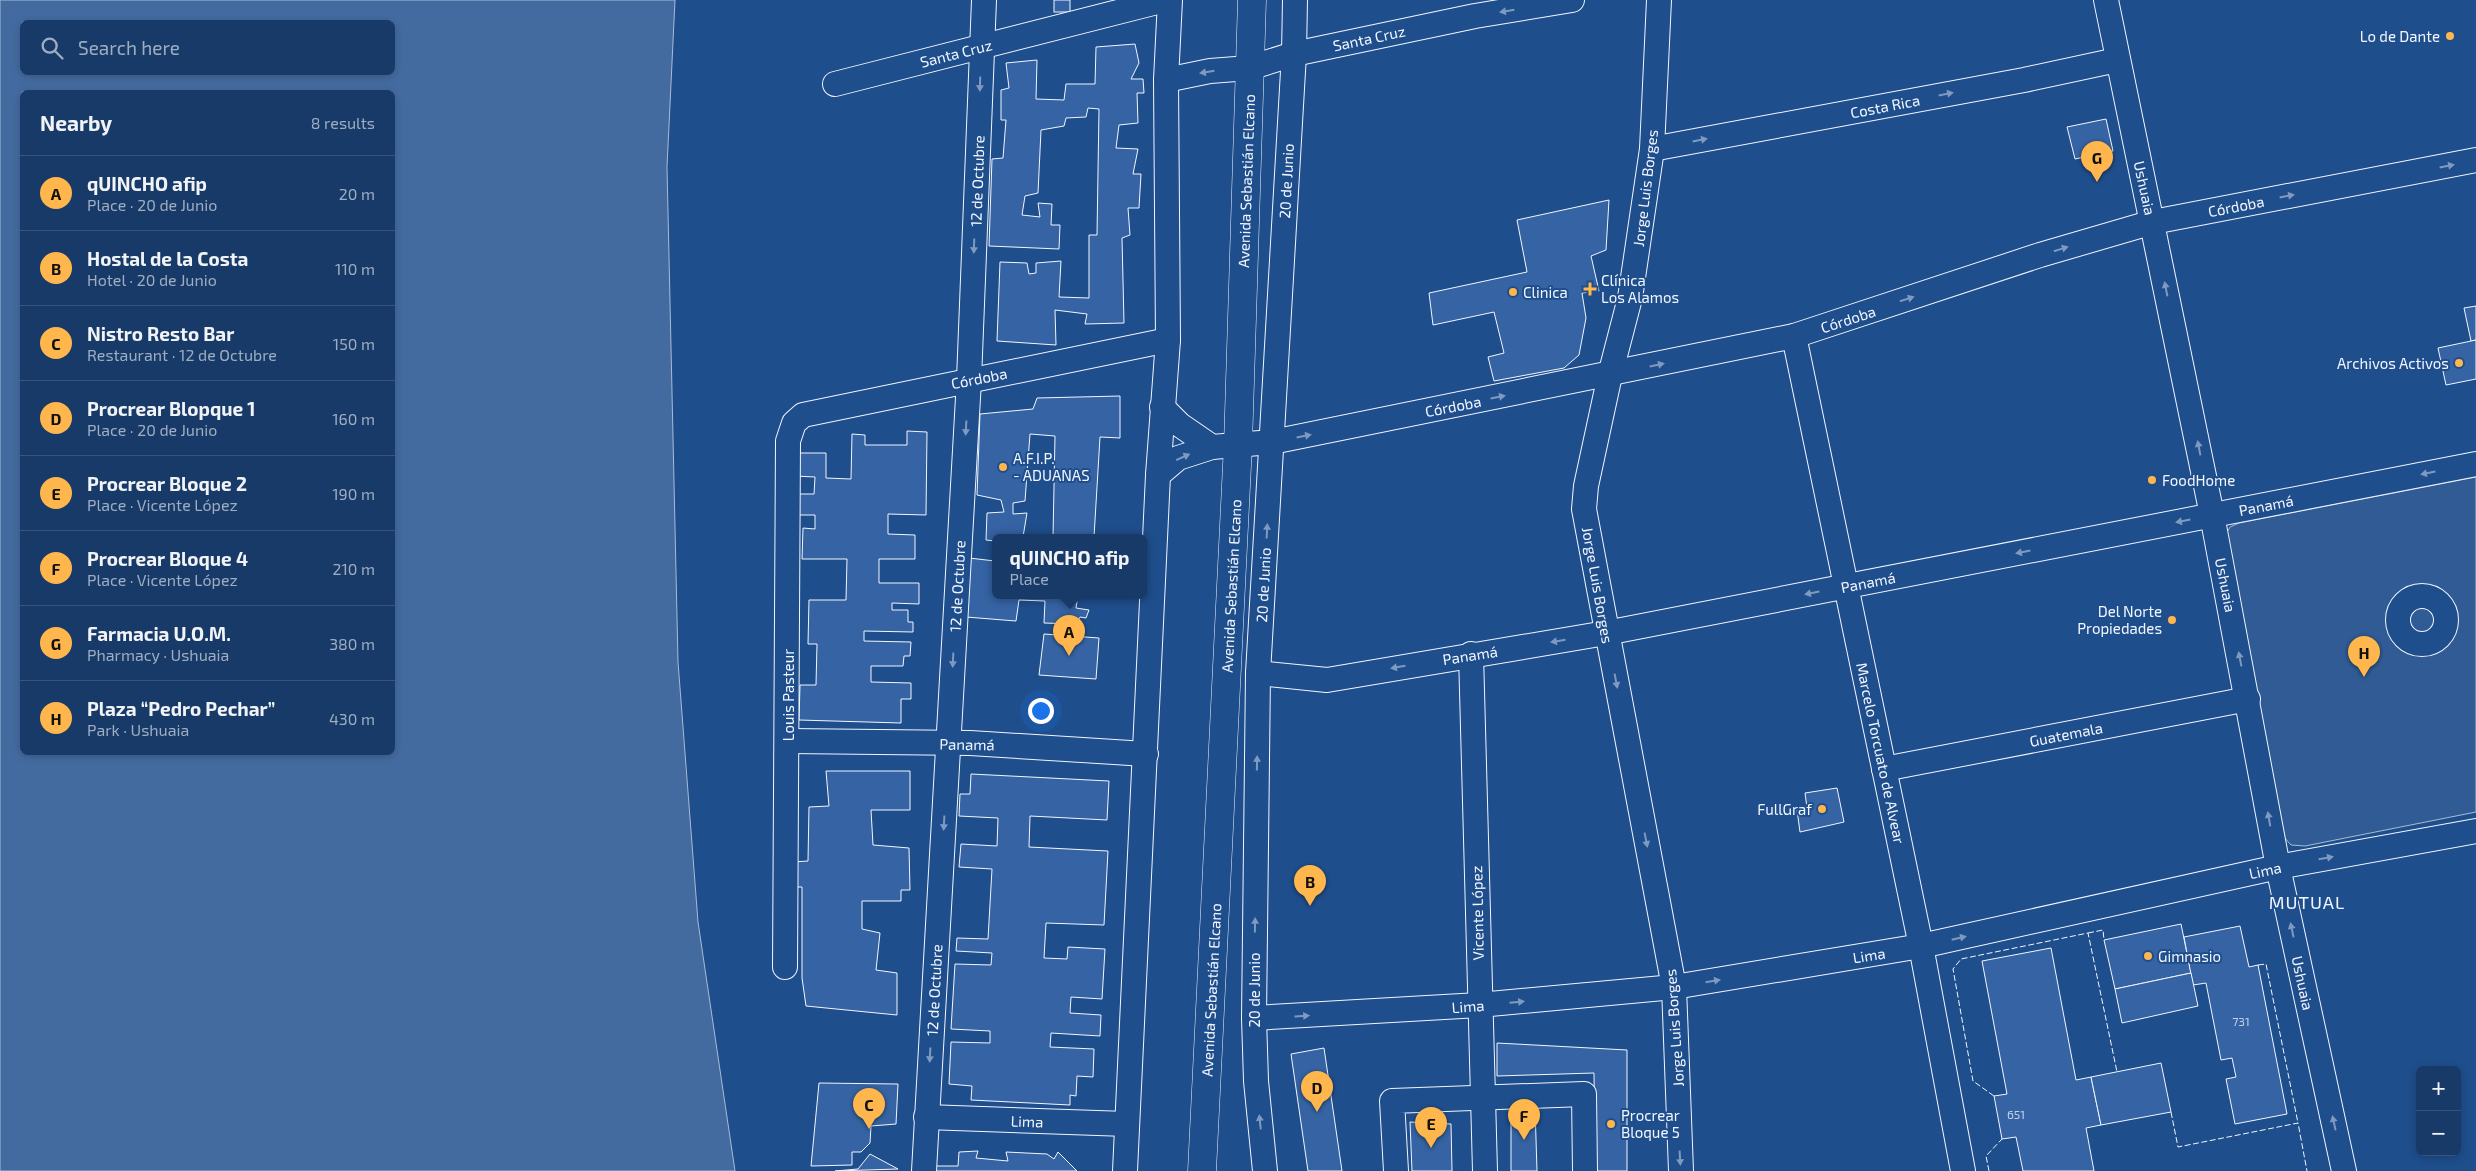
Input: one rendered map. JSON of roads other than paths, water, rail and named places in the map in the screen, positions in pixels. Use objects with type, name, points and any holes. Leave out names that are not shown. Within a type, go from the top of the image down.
[{"type":"main road","name":"Avenida Sebastián Elcano","points":[[1202,1171],[1225,446],[1252,0]]},
{"type":"street","name":"12 de Octubre","points":[[924,1171],[969,380],[984,0]]},
{"type":"street","name":"Santa Cruz","points":[[835,84],[1165,0]]},
{"type":"street","points":[[1125,1171],[1158,475],[1168,340],[1166,80],[1170,0]]},
{"type":"street","name":"20 de Junio","points":[[1265,1171],[1256,1081],[1254,1018],[1258,673],[1294,54],[1295,0]]},
{"type":"street","name":"Santa Cruz","points":[[1166,80],[1210,71],[1249,68],[1294,54],[1475,8],[1572,0]]},
{"type":"street","name":"Jorge Luis Borges","points":[[1659,0],[1652,149],[1630,298],[1610,375],[1586,486],[1584,509],[1674,987],[1681,1171]]},
{"type":"street","name":"Ushuaia","points":[[2106,0],[2212,515],[2278,867],[2344,1171]]},
{"type":"street","name":"Costa Rica","points":[[1652,149],[2024,80],[2117,60]]},
{"type":"street","name":"Córdoba","points":[[1158,475],[1178,458],[1225,446],[1272,442],[1610,375],[1794,336],[2040,255],[2153,222],[2476,160]]},
{"type":"street","name":"Marcelo Torcuato de Alvear","points":[[1794,336],[1921,946],[1963,1171]]},
{"type":"street","name":"Córdoba","points":[[794,423],[803,415],[1168,340]]},
{"type":"street","points":[[1162,407],[1180,425],[1225,446]]},
{"type":"street","name":"Louis Pasteur","points":[[785,967],[788,741],[788,441],[794,423]]},
{"type":"street","name":"Panamá","points":[[1258,673],[1328,680],[1471,654],[1606,633],[2476,464]]},
{"type":"street","name":"Vicente López","points":[[1471,654],[1485,1171]]},
{"type":"street","name":"Guatemala","points":[[1884,769],[2248,699]]},
{"type":"street","name":"Panamá","points":[[788,741],[948,742],[1146,754]]},
{"type":"street","name":"Lima","points":[[1254,1018],[1480,1005],[1674,987],[1921,946],[2278,867],[2475,837]]},
{"type":"street","points":[[1396,1171],[1392,1101],[1482,1096],[1584,1094],[1585,1171]]},
{"type":"street","name":"Lima","points":[[926,1117],[1127,1124]]},
{"type":"place","name":"Lo de Dante","points":[[2450,36]]},
{"type":"place","name":"Farmacia U.O.M.","points":[[2097,182]]},
{"type":"place","name":"Clínica Los Alamos","points":[[1590,289]]},
{"type":"place","name":"Clinica","points":[[1513,292]]},
{"type":"place","name":"Archivos Activos","points":[[2459,363]]},
{"type":"place","name":"A.F.I.P. - ADUANAS","points":[[1003,467]]},
{"type":"place","name":"FoodHome","points":[[2152,480]]},
{"type":"place","name":"Del Norte Propiedades","points":[[2172,620]]},
{"type":"place","name":"qUINCHO afip","points":[[1069,656]]},
{"type":"place","name":"Plaza “Pedro Pechar”","points":[[2364,677]]},
{"type":"place","name":"FullGraf","points":[[1822,809]]},
{"type":"place","name":"Hostal de la Costa","points":[[1310,906]]},
{"type":"place","name":"Gimnasio","points":[[2148,956]]},
{"type":"place","name":"Procrear Blopque 1","points":[[1317,1112]]},
{"type":"place","name":"Procrear Bloque 5","points":[[1611,1124]]},
{"type":"place","name":"Nistro Resto Bar","points":[[869,1129]]},
{"type":"place","name":"Procrear Bloque 4","points":[[1524,1140]]},
{"type":"place","name":"Procrear Bloque 2","points":[[1431,1148]]},
{"type":"district","name":"MUTUAL","points":[[2307,902]]}]
